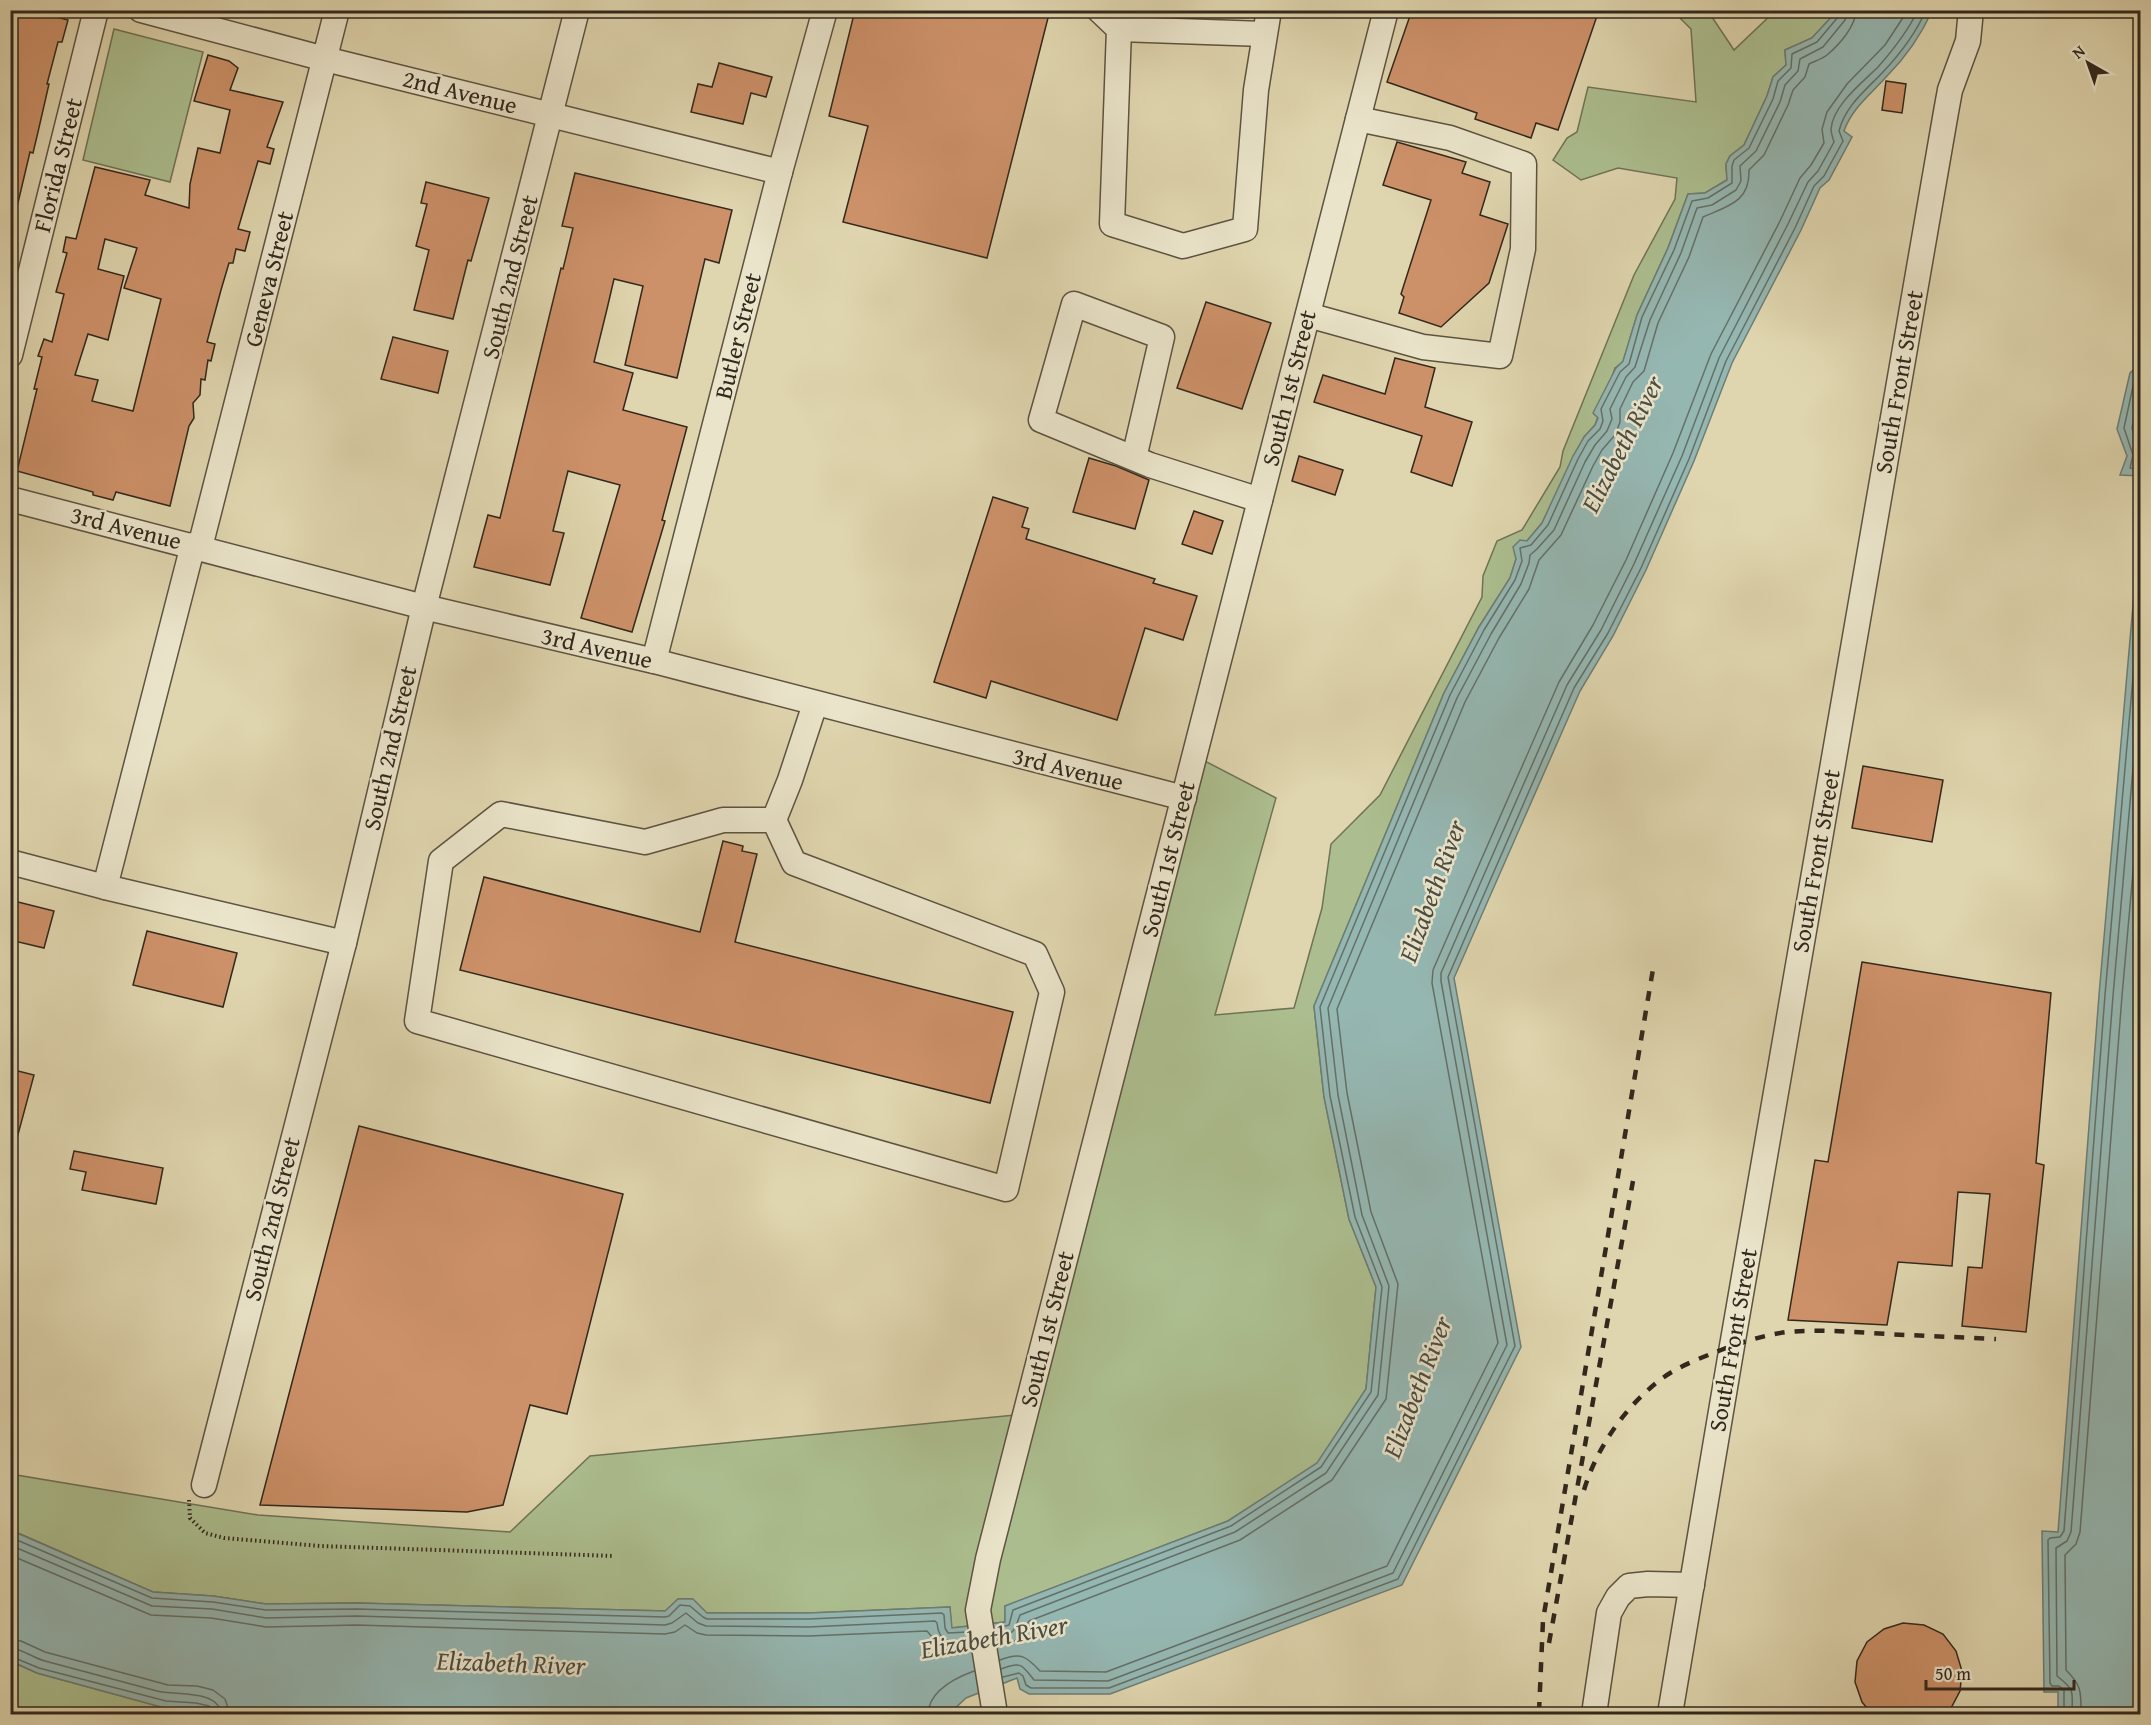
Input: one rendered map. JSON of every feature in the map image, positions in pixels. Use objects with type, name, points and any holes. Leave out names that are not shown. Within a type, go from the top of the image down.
[{"type":"street","name":"Florida Street","points":[[10,355],[96,10]]},
{"type":"street","name":"2nd Avenue","points":[[141,10],[325,59],[780,172]]},
{"type":"street","name":"Geneva Street","points":[[105,887],[337,10]]},
{"type":"street","name":"South 2nd Street","points":[[204,1485],[344,943],[424,608],[577,10]]},
{"type":"street","name":"Butler Street","points":[[654,661],[780,172],[825,10]]},
{"type":"street","points":[[1099,10],[1119,29],[1267,22],[1256,90],[1245,229],[1183,246],[1112,224],[1119,29]]},
{"type":"street","name":"South 1st Street","points":[[995,1712],[978,1610],[988,1559],[1386,10]]},
{"type":"street","name":"South Front Street","points":[[1670,1714],[1946,112],[1950,90],[1968,41],[1971,10]]},
{"type":"street","points":[[1308,315],[1423,347],[1500,356],[1523,249],[1524,164],[1450,138],[1358,119]]},
{"type":"street","points":[[1134,458],[1161,337],[1074,304],[1041,420],[1134,458],[1260,500]]},
{"type":"street","name":"3rd Avenue","points":[[10,499],[197,546],[424,608],[654,661],[1184,798]]},
{"type":"street","points":[[774,820],[723,820],[645,843],[501,814],[441,861],[417,1021],[1006,1189],[1052,992],[1035,954],[794,863],[774,820],[815,704]]},
{"type":"street","points":[[10,862],[105,887],[344,943]]},
{"type":"street","points":[[1593,1714],[1609,1613],[1618,1597],[1629,1586],[1692,1585]]},
{"type":"path","points":[[204,1485],[189,1497],[190,1518],[205,1533],[224,1538],[320,1546],[614,1556]]},
{"type":"green space","points":[[1673,11],[1708,11],[1734,50],[1775,11],[1837,11],[1812,38],[1785,50],[1786,65],[1773,77],[1767,96],[1744,145],[1730,156],[1726,164],[1727,180],[1705,193],[1688,194],[1668,248],[1637,315],[1623,362],[1615,368],[1595,425],[1584,437],[1542,523],[1516,559],[1510,578],[1479,627],[1444,693],[1314,1006],[1324,1097],[1349,1219],[1376,1287],[1366,1389],[1318,1463],[1228,1521],[1005,1606],[1005,1622],[951,1628],[950,1607],[809,1613],[706,1613],[692,1599],[678,1599],[666,1611],[356,1603],[266,1604],[213,1596],[153,1592],[11,1530],[10,1474],[258,1515],[510,1532],[590,1456],[1027,1414],[1201,759],[1276,798],[1215,1015],[1294,1008],[1322,908],[1331,844],[1380,795],[1482,597],[1483,576],[1497,541],[1522,530],[1560,467],[1563,451],[1634,275],[1675,199],[1677,178],[1618,168],[1581,180],[1553,160],[1567,138],[1577,132],[1588,87],[1696,102],[1691,29]]},
{"type":"green space","points":[[114,29],[203,52],[170,182],[83,160]]},
{"type":"green space","points":[[10,1661],[37,1673],[165,1708],[195,1709],[218,1714],[11,1714]]},
{"type":"water","name":"Elizabeth River","points":[[1837,11],[1932,11],[1907,53],[1862,102],[1847,123],[1844,131],[1852,137],[1829,180],[1820,188],[1801,230],[1732,363],[1694,461],[1646,570],[1613,636],[1580,691],[1454,978],[1521,1347],[1402,1585],[1110,1694],[1029,1694],[1020,1689],[1017,1678],[966,1698],[949,1714],[218,1714],[195,1709],[165,1708],[37,1673],[11,1661],[10,1530],[153,1592],[213,1596],[266,1604],[356,1603],[665,1611],[678,1599],[693,1599],[707,1613],[809,1613],[950,1607],[952,1628],[1005,1622],[1005,1606],[1228,1521],[1317,1463],[1366,1389],[1376,1287],[1349,1219],[1324,1097],[1314,1006],[1444,693],[1479,627],[1510,578],[1516,559],[1513,547],[1520,540],[1527,541],[1542,523],[1573,456],[1584,437],[1595,425],[1598,418],[1593,413],[1616,368],[1623,361],[1637,315],[1668,248],[1688,194],[1705,193],[1727,180],[1726,164],[1730,156],[1744,145],[1767,96],[1773,77],[1786,65],[1785,50],[1812,38]]},
{"type":"water","points":[[2140,364],[2140,476],[2120,475],[2127,456],[2117,429],[2130,373]]},
{"type":"water","points":[[2140,525],[2140,1714],[2058,1714],[2058,1692],[2044,1692],[2042,1531],[2058,1532],[2099,995]]},
{"type":"building","points":[[13,10],[30,10],[68,20],[62,42],[58,42],[33,153],[30,152],[17,207],[10,207],[10,19]]},
{"type":"building","points":[[855,10],[1050,10],[987,258],[843,222],[868,126],[829,116]]},
{"type":"building","points":[[1412,10],[1599,10],[1558,130],[1536,123],[1531,138],[1475,119],[1477,113],[1387,82]]},
{"type":"building","points":[[208,55],[229,61],[238,68],[230,90],[283,102],[267,147],[274,149],[270,164],[258,161],[238,229],[250,232],[245,251],[236,249],[233,263],[229,263],[221,290],[207,342],[215,344],[211,361],[208,360],[205,380],[201,379],[200,395],[193,403],[194,418],[189,426],[170,506],[116,492],[113,500],[93,495],[93,492],[17,471],[37,389],[34,389],[42,357],[38,356],[44,339],[52,342],[64,294],[56,292],[67,253],[63,252],[66,237],[76,239],[95,167],[150,180],[145,195],[189,208],[190,184],[198,148],[220,153],[230,110],[194,101]],"holes":[[[105,239],[137,248],[124,288],[161,299],[133,411],[92,401],[98,380],[75,375],[88,334],[108,340],[124,276],[98,269]]]},
{"type":"building","points":[[719,63],[772,77],[766,97],[751,93],[743,124],[691,112],[698,84],[712,87]]},
{"type":"building","points":[[1886,81],[1906,84],[1902,113],[1882,110]]},
{"type":"building","points":[[1397,142],[1466,162],[1462,173],[1490,182],[1480,215],[1508,224],[1489,283],[1441,327],[1399,313],[1404,297],[1401,294],[1431,200],[1383,185]]},
{"type":"building","points":[[575,173],[732,210],[719,263],[705,259],[677,378],[625,365],[643,286],[614,279],[594,362],[633,373],[623,410],[687,427],[662,520],[665,521],[632,632],[581,618],[620,485],[568,471],[553,531],[564,533],[550,585],[474,567],[488,515],[500,518],[561,268],[563,269],[573,228],[562,226]]},
{"type":"building","points":[[426,182],[489,198],[471,261],[468,260],[453,319],[414,310],[429,250],[416,246],[427,204],[421,203]]},
{"type":"building","points":[[1206,302],[1271,323],[1242,409],[1177,388]]},
{"type":"building","points":[[393,337],[448,351],[438,393],[381,379]]},
{"type":"building","points":[[1395,358],[1435,368],[1425,407],[1472,422],[1452,486],[1411,472],[1422,436],[1314,402],[1323,375],[1385,394]]},
{"type":"building","points":[[1299,456],[1343,470],[1335,495],[1292,481]]},
{"type":"building","points":[[1089,458],[1149,480],[1135,529],[1073,512]]},
{"type":"building","points":[[993,497],[1028,508],[1022,527],[1029,529],[1026,539],[1155,579],[1153,583],[1197,596],[1183,640],[1145,628],[1117,720],[991,681],[986,698],[934,682]]},
{"type":"building","points":[[1194,511],[1223,521],[1212,554],[1182,544]]},
{"type":"building","points":[[1863,766],[1943,780],[1932,842],[1852,828]]},
{"type":"building","points":[[723,841],[743,846],[742,851],[757,854],[735,942],[1013,1012],[990,1103],[460,970],[484,877],[700,932]]},
{"type":"building","points":[[10,900],[54,911],[44,948],[10,940]]},
{"type":"building","points":[[147,931],[237,953],[223,1007],[133,985]]},
{"type":"building","points":[[1862,962],[2051,993],[2036,1163],[2044,1165],[2026,1332],[1962,1326],[1968,1267],[1982,1268],[1990,1194],[1958,1192],[1952,1266],[1898,1262],[1887,1325],[1788,1320],[1815,1160],[1828,1162]]},
{"type":"building","points":[[10,1069],[34,1075],[16,1142],[10,1141]]},
{"type":"building","points":[[359,1126],[623,1194],[567,1414],[530,1405],[503,1505],[467,1512],[260,1505]]},
{"type":"building","points":[[74,1151],[163,1168],[156,1204],[82,1190],[86,1172],[70,1169]]},
{"type":"building","points":[[1903,1623],[1924,1625],[1943,1634],[1956,1651],[1962,1671],[1960,1691],[1950,1710],[1945,1714],[1872,1714],[1862,1702],[1855,1682],[1857,1661],[1867,1642],[1884,1629]]},
{"type":"railway","points":[[1539,1712],[1543,1620],[1653,969]]},
{"type":"railway","points":[[1549,1643],[1633,1181]]},
{"type":"railway","points":[[1584,1490],[1596,1458],[1605,1443],[1624,1415],[1647,1391],[1674,1371],[1729,1347],[1770,1335],[1800,1331],[1996,1339]]}]
